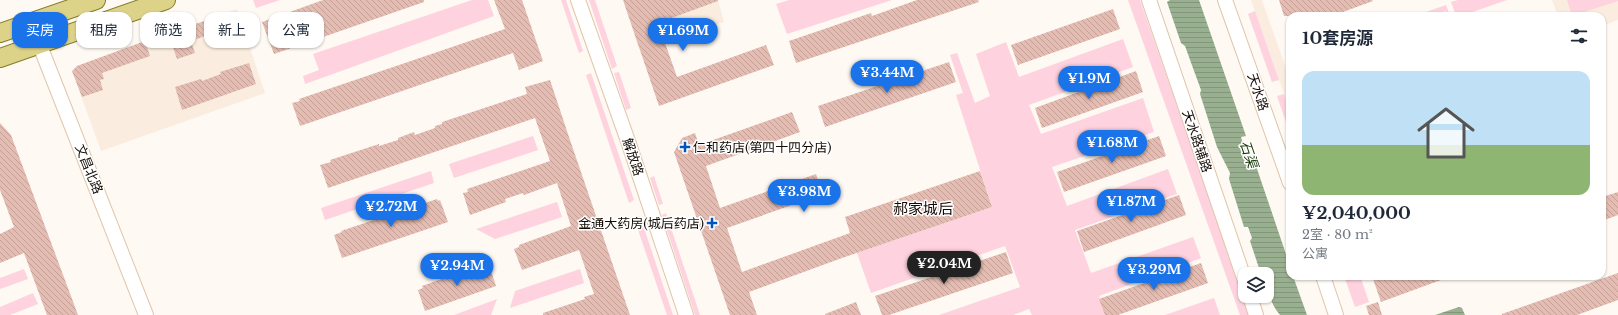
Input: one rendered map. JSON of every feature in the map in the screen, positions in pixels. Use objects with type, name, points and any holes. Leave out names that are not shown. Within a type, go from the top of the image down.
[{"type":"main road","points":[[62,12],[96,0]]},
{"type":"main road","points":[[68,34],[166,0]]},
{"type":"main road","points":[[0,33],[12,29]]},
{"type":"main road","points":[[0,58],[29,48]]},
{"type":"street","name":"解放路","points":[[578,0],[629,144],[686,315]]},
{"type":"street","name":"天水路辅路","points":[[1150,0],[1240,267]]},
{"type":"street","name":"天水路","points":[[1225,0],[1286,173]]},
{"type":"street","name":"文昌北路","points":[[42,48],[146,315]]},
{"type":"street","points":[[1324,280],[1336,315]]},
{"type":"street","points":[[1252,303],[1256,315]]},
{"type":"shaded area","points":[[253,0],[280,0],[256,8]]},
{"type":"shaded area","points":[[472,0],[488,0],[494,16],[305,84],[303,76],[319,70],[313,54]]},
{"type":"shaded area","points":[[561,0],[566,0],[583,51],[579,53]]},
{"type":"shaded area","points":[[589,0],[595,0],[617,66],[612,69]]},
{"type":"shaded area","points":[[623,0],[718,0],[724,22],[639,49]]},
{"type":"shaded area","points":[[789,0],[892,0],[787,34],[776,4]]},
{"type":"shaded area","points":[[1128,0],[1140,0],[1238,281],[1238,303],[1246,303],[1250,315],[1240,315]]},
{"type":"shaded area","points":[[1170,0],[1199,0],[1246,136],[1241,137],[1249,162],[1254,160],[1286,254],[1286,280],[1294,280],[1307,315],[1280,315],[1272,303],[1274,303],[1274,267],[1259,267],[1250,241],[1252,238],[1248,227],[1244,227],[1229,179],[1230,173],[1217,147],[1200,94],[1201,90],[1185,46],[1181,43],[1167,2]]},
{"type":"shaded area","points":[[1251,0],[1262,0],[1286,69],[1286,100]]},
{"type":"shaded area","points":[[1458,0],[1507,0],[1472,12],[1455,12],[1451,2]]},
{"type":"shaded area","points":[[1552,0],[1618,0],[1618,20],[1606,24],[1606,12],[1556,12]]},
{"type":"shaded area","points":[[1567,0],[1618,0],[1584,12],[1571,12]]},
{"type":"shaded area","points":[[1446,5],[1449,12],[1446,11],[1426,12]]},
{"type":"shaded area","points":[[237,9],[238,12],[229,12]]},
{"type":"shaded area","points":[[1255,11],[1279,80],[1272,82],[1248,14]]},
{"type":"shaded area","points":[[204,21],[204,48],[250,48],[265,93],[101,151],[72,71],[77,66],[128,48],[132,48],[132,46],[140,44],[140,48],[196,48],[196,24]]},
{"type":"shaded area","points":[[1123,39],[1133,67],[1029,105],[1041,134],[1143,98],[1154,132],[1052,167],[1067,206],[1168,169],[1177,194],[1075,230],[1091,273],[1193,237],[1201,258],[1099,296],[1105,315],[1032,315],[1029,309],[1013,315],[939,315],[1020,287],[1005,246],[871,293],[857,253],[992,207],[956,95],[963,93],[950,55],[957,53],[975,103],[990,96],[976,54],[1006,42],[1019,77]]},
{"type":"shaded area","points":[[619,72],[631,108],[626,110],[614,73]]},
{"type":"shaded area","points":[[591,73],[634,200],[629,203],[586,75]]},
{"type":"shaded area","points":[[1284,94],[1286,100],[1286,122],[1277,96]]},
{"type":"shaded area","points":[[533,136],[538,150],[454,178],[449,164]]},
{"type":"shaded area","points":[[431,171],[434,183],[325,220],[321,208]]},
{"type":"shaded area","points":[[654,176],[663,204],[659,205],[650,178]]},
{"type":"shaded area","points":[[557,202],[562,217],[495,239],[476,229]]},
{"type":"shaded area","points":[[666,213],[700,315],[695,315],[662,215]]},
{"type":"shaded area","points":[[640,216],[673,315],[667,315],[634,218]]},
{"type":"shaded area","points":[[24,269],[28,279],[0,289],[0,278]]},
{"type":"shaded area","points":[[580,269],[584,283],[510,308],[515,291]]},
{"type":"shaded area","points":[[1345,280],[1361,280],[1369,302],[1355,307]]},
{"type":"shaded area","points":[[33,293],[38,304],[10,315],[0,315],[0,307]]},
{"type":"shaded area","points":[[1214,298],[1220,315],[1165,315]]},
{"type":"shaded area","points":[[497,299],[491,315],[454,315]]},
{"type":"shaded area","points":[[1459,307],[1462,308],[1465,315],[1435,315]]},
{"type":"building","points":[[323,0],[424,0],[424,2],[324,37],[324,12],[290,12]]},
{"type":"building","points":[[494,0],[522,0],[543,61],[519,70],[513,53],[300,126],[292,103],[300,101],[299,99],[505,29]]},
{"type":"building","points":[[623,0],[718,0],[658,23],[677,77],[766,45],[774,65],[659,106]]},
{"type":"building","points":[[917,0],[978,0],[979,2],[796,63],[789,41],[871,13],[872,16]]},
{"type":"building","points":[[1279,0],[1373,1],[1343,12],[1286,12],[1286,16],[1284,16]]},
{"type":"building","points":[[1113,9],[1120,29],[1018,65],[1011,45]]},
{"type":"building","points":[[268,20],[268,38],[262,22]]},
{"type":"building","points":[[204,21],[204,36],[196,39],[196,24]]},
{"type":"building","points":[[140,43],[140,48],[147,48],[150,56],[102,73],[104,79],[100,80],[103,90],[82,97],[72,71],[77,66],[126,48],[132,48],[132,46]]},
{"type":"building","points":[[173,48],[193,48],[195,53],[177,59]]},
{"type":"building","points":[[272,48],[291,48],[274,54]]},
{"type":"building","points":[[949,62],[956,82],[825,127],[818,106]]},
{"type":"building","points":[[249,63],[256,84],[182,110],[175,87],[201,79],[202,81],[221,74],[220,72]]},
{"type":"building","points":[[1136,71],[1143,92],[1042,128],[1035,108]]},
{"type":"building","points":[[550,80],[630,315],[543,315],[543,313],[585,299],[584,297],[594,294],[579,250],[522,270],[514,249],[519,247],[519,245],[571,226],[557,183],[524,195],[523,193],[505,199],[506,202],[470,215],[463,193],[468,192],[467,189],[550,161],[535,118],[328,188],[320,165],[331,162],[330,160],[379,144],[379,146],[398,140],[398,138],[414,132],[415,135],[435,128],[435,126],[442,124],[442,122],[527,94],[525,87]]},
{"type":"building","points":[[792,112],[800,132],[706,166],[720,208],[816,174],[823,194],[727,228],[742,272],[850,233],[845,217],[980,171],[992,207],[842,258],[749,292],[757,315],[730,315],[674,152],[682,138],[695,133],[699,145]]},
{"type":"building","points":[[0,123],[11,135],[78,315],[47,315],[24,253],[0,263],[0,234],[14,227],[0,190]]},
{"type":"building","points":[[1159,136],[1166,156],[1064,192],[1057,172]]},
{"type":"building","points":[[1618,192],[1618,215],[1606,220],[1606,196]]},
{"type":"building","points":[[1179,195],[1186,215],[1084,252],[1077,231]]},
{"type":"building","points":[[437,199],[438,201],[440,200],[448,222],[342,258],[334,235],[342,232],[341,231]]},
{"type":"building","points":[[1006,252],[1013,273],[889,315],[882,315],[875,296]]},
{"type":"building","points":[[1201,263],[1208,283],[1118,315],[1105,315],[1099,299]]},
{"type":"building","points":[[484,264],[485,266],[489,265],[496,286],[425,311],[418,290],[423,288],[422,286]]},
{"type":"building","points":[[1618,273],[1618,300],[1577,315],[1502,315],[1598,280],[1606,280],[1606,277]]},
{"type":"building","points":[[1373,280],[1441,280],[1381,302]]},
{"type":"building","points":[[856,302],[861,315],[825,315],[825,314]]},
{"type":"building","points":[[1378,302],[1382,315],[1369,315],[1366,306]]},
{"type":"place","name":"仁和药店(第四十四分店)","points":[[685,147]]},
{"type":"place","name":"金通大药房(城后药店)","points":[[712,223]]},
{"type":"district","name":"郝家城后","points":[[923,208]]},
{"type":"water label","name":"石渠","points":[[1249,154]]}]
